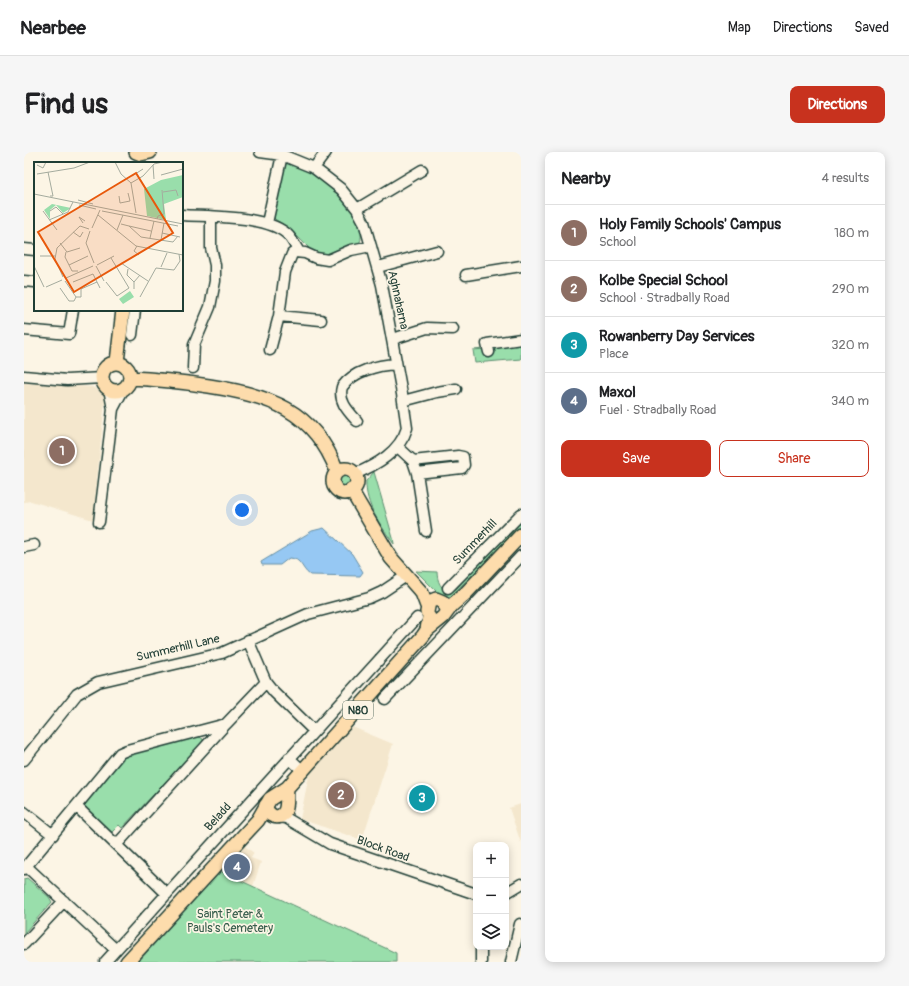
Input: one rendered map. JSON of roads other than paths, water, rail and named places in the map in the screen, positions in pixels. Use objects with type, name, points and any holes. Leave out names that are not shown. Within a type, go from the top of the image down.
[{"type":"main road","points":[[117,362],[123,311]]},
{"type":"main road","points":[[117,362],[125,366],[128,370],[130,378],[129,383],[123,390],[113,391],[105,386],[102,378],[102,373],[108,365],[117,362]]},
{"type":"main road","points":[[130,378],[160,379],[247,392],[276,403],[306,423],[323,444],[337,471]]},
{"type":"main road","points":[[347,469],[355,474],[356,483],[351,490],[342,492],[335,487],[333,478],[337,471],[347,469]]},
{"type":"main road","points":[[351,490],[391,558],[437,610]]},
{"type":"main road","name":"N80","points":[[275,811],[287,788],[302,770],[423,636],[437,610],[466,593],[521,536]]},
{"type":"main road","points":[[126,962],[152,933],[275,811]]},
{"type":"street","name":"Aghnaharna","points":[[260,152],[282,155],[314,168],[341,189],[357,209],[378,267],[403,401],[406,428],[404,437],[398,447]]},
{"type":"street","points":[[314,168],[326,152]]},
{"type":"street","points":[[268,224],[282,155]]},
{"type":"street","points":[[357,209],[422,170]]},
{"type":"street","points":[[183,215],[253,220],[268,224],[282,230],[290,236],[299,252]]},
{"type":"street","points":[[193,368],[194,344],[210,307],[215,281],[215,265],[211,248],[211,218]]},
{"type":"street","points":[[270,350],[279,316],[284,272],[292,254],[299,252],[305,253],[316,258],[328,260],[351,250],[371,246]]},
{"type":"street","points":[[24,249],[34,250]]},
{"type":"street","name":"Aghnaharna","points":[[378,267],[437,251]]},
{"type":"street","points":[[466,275],[521,266]]},
{"type":"street","points":[[24,281],[34,282]]},
{"type":"street","points":[[24,330],[69,334],[72,311]]},
{"type":"street","points":[[132,335],[135,311]]},
{"type":"street","points":[[279,316],[321,320]]},
{"type":"street","name":"Aghnaharna","points":[[392,339],[427,328],[453,329]]},
{"type":"street","points":[[489,352],[487,344],[521,338]]},
{"type":"street","points":[[357,421],[343,404],[341,396],[342,387],[350,378],[361,373],[386,364],[396,364]]},
{"type":"street","points":[[24,376],[66,380],[102,378]]},
{"type":"street","points":[[99,522],[113,408],[109,389]]},
{"type":"street","points":[[403,401],[437,392],[456,389]]},
{"type":"street","points":[[113,408],[123,390]]},
{"type":"street","points":[[355,474],[373,465],[398,447],[413,461],[417,473],[426,531]]},
{"type":"street","points":[[413,461],[458,456],[463,457],[464,465],[462,468],[417,473]]},
{"type":"street","name":"Summerhill","points":[[448,588],[521,514]]},
{"type":"street","points":[[384,699],[521,556]]},
{"type":"street","name":"Summerhill Lane","points":[[24,760],[77,694],[98,682],[222,653],[308,614],[369,598],[382,592],[406,576]]},
{"type":"street","points":[[466,593],[476,603]]},
{"type":"street","name":"Beladd","points":[[105,962],[314,731],[437,610]]},
{"type":"street","points":[[248,640],[266,682],[274,692],[314,731]]},
{"type":"street","points":[[119,842],[266,682]]},
{"type":"street","points":[[116,950],[25,867],[77,807],[120,753],[226,724]]},
{"type":"street","points":[[289,758],[302,770]]},
{"type":"street","points":[[77,807],[167,894]]},
{"type":"street","name":"Block Road","points":[[275,811],[330,844],[473,893]]},
{"type":"street","points":[[24,812],[53,835]]},
{"type":"street","points":[[509,891],[521,884]]},
{"type":"street","points":[[24,944],[64,901]]},
{"type":"street","points":[[141,923],[152,933]]},
{"type":"street","points":[[511,962],[520,924]]},
{"type":"street","points":[[481,950],[481,962]]},
{"type":"water","points":[[324,528],[352,554],[363,572],[360,576],[310,575],[299,562],[293,558],[289,558],[280,565],[262,565],[261,562],[312,531]]},
{"type":"place","name":"Holy Family Schools' Campus","points":[[62,451]]},
{"type":"place","name":"Kolbe Special School","points":[[341,795]]},
{"type":"place","name":"Rowanberry Day Services","points":[[422,798]]},
{"type":"place","name":"Maxol","points":[[237,867]]},
{"type":"park label","name":"Saint Peter & Pauls's Cemetery","points":[[230,921]]}]
